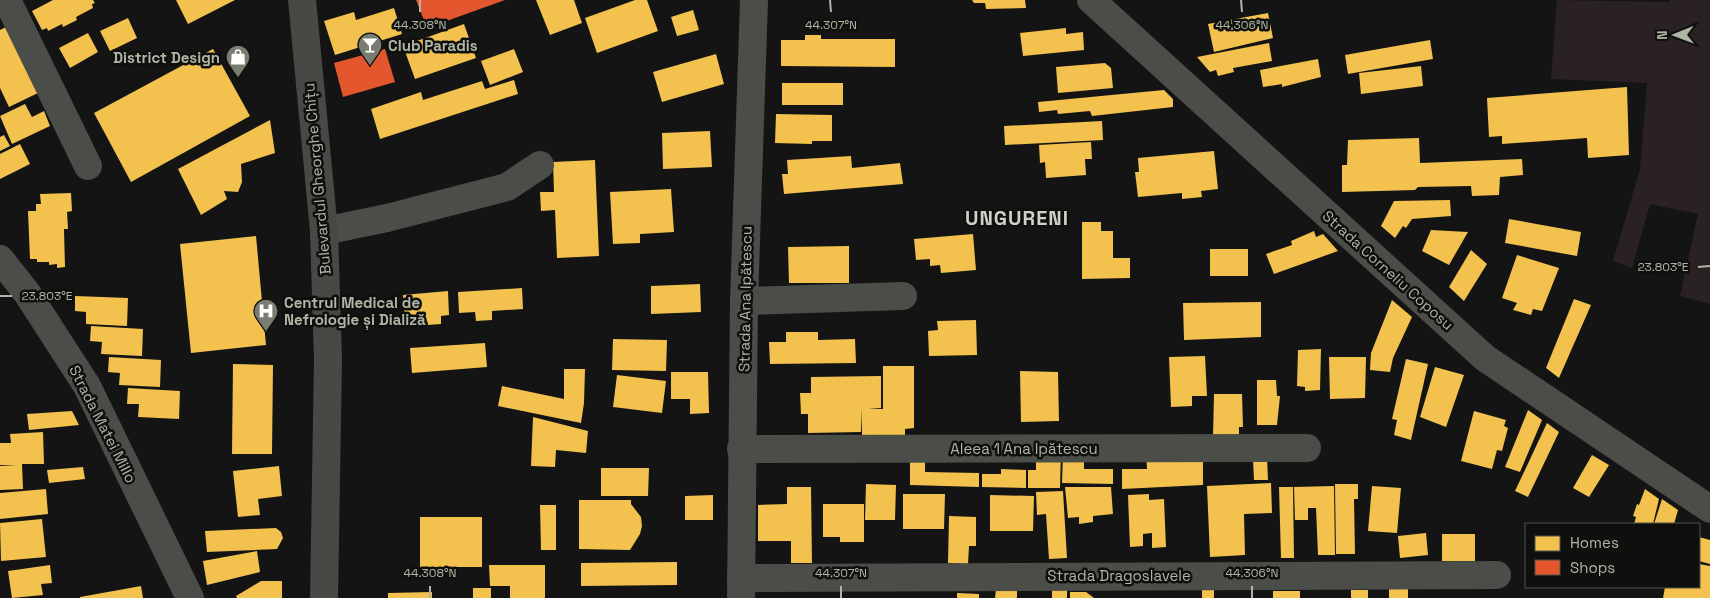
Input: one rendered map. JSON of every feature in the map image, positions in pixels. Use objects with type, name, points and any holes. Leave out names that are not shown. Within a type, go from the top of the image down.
[{"type":"main road","name":"Bulevardul Gheorghe Chițu","points":[[302,0],[324,230],[328,359],[324,598]]},
{"type":"street","points":[[7,0],[88,166]]},
{"type":"street","name":"Strada Ana Ipătescu","points":[[741,588],[744,301],[754,0]]},
{"type":"street","name":"Strada Corneliu Coposu","points":[[1091,0],[1485,358],[1710,509]]},
{"type":"street","points":[[324,230],[387,218],[507,188],[540,165]]},
{"type":"street","name":"Strada Matei Millo","points":[[0,259],[27,293],[87,386],[190,598]]},
{"type":"street","points":[[744,301],[903,296]]},
{"type":"street","name":"Aleea 1 Ana Ipătescu","points":[[741,449],[1308,448]]},
{"type":"street","name":"Strada Dragoslavele","points":[[741,588],[1498,575]]},
{"type":"shaded area","points":[[1557,0],[1670,2],[1670,0],[1710,0],[1710,304],[1680,296],[1698,214],[1650,204],[1632,268],[1613,261],[1640,169],[1647,83],[1551,79]]},
{"type":"building: Homes","points":[[53,0],[93,0],[95,3],[92,4],[93,8],[76,17],[77,20],[63,27],[62,24],[48,31],[47,28],[42,30],[32,11]]},
{"type":"building: Homes","points":[[176,0],[235,0],[188,24]]},
{"type":"building: Homes","points":[[536,0],[574,0],[582,23],[550,35]]},
{"type":"building: Homes","points":[[635,0],[647,0],[658,31],[597,53],[585,18]]},
{"type":"building: Homes","points":[[972,0],[1025,0],[1026,8],[986,9],[985,3],[974,3]]},
{"type":"building: Homes","points":[[394,8],[402,34],[335,55],[324,21],[354,12],[356,20]]},
{"type":"building: Homes","points":[[693,10],[699,30],[677,36],[671,17]]},
{"type":"building: Homes","points":[[1268,13],[1273,38],[1214,52],[1208,24]]},
{"type":"building: Homes","points":[[128,18],[137,38],[110,51],[100,31]]},
{"type":"building: Homes","points":[[464,24],[476,58],[415,79],[403,46]]},
{"type":"building: Homes","points":[[6,27],[38,93],[9,107],[0,88],[0,30]]},
{"type":"building: Homes","points":[[1066,28],[1066,34],[1083,32],[1084,50],[1023,56],[1020,33]]},
{"type":"building: Homes","points":[[88,33],[98,52],[70,68],[59,48]]},
{"type":"building: Homes","points":[[805,35],[821,35],[821,39],[895,39],[895,67],[781,66],[781,40],[805,40]]},
{"type":"building: Homes","points":[[1430,40],[1433,59],[1348,74],[1345,55]]},
{"type":"building: Homes","points":[[1269,43],[1272,61],[1233,68],[1234,72],[1218,76],[1216,70],[1210,72],[1197,57]]},
{"type":"building: Homes","points":[[213,49],[250,116],[131,182],[94,113]]},
{"type":"building: Homes","points":[[514,49],[523,72],[490,85],[481,61]]},
{"type":"building: Homes","points":[[716,54],[724,84],[662,102],[653,72]]},
{"type":"building: Homes","points":[[1318,59],[1321,77],[1282,87],[1282,84],[1263,87],[1260,70]]},
{"type":"building: Homes","points":[[1105,63],[1111,68],[1113,88],[1058,93],[1056,67]]},
{"type":"building: Homes","points":[[1421,66],[1423,86],[1361,94],[1359,73]]},
{"type":"building: Homes","points":[[514,80],[518,94],[380,139],[371,109],[421,92],[423,100],[482,81],[485,89]]},
{"type":"building: Homes","points":[[782,83],[843,83],[843,105],[782,105]]},
{"type":"building: Homes","points":[[1627,87],[1629,155],[1588,158],[1587,138],[1502,144],[1502,136],[1489,137],[1487,98]]},
{"type":"building: Homes","points":[[1164,90],[1173,99],[1173,107],[1092,116],[1090,111],[1058,114],[1057,110],[1039,112],[1038,102]]},
{"type":"building: Homes","points":[[25,104],[32,117],[44,111],[50,126],[12,144],[0,116]]},
{"type":"building: Homes","points":[[776,114],[832,115],[832,141],[812,141],[812,144],[775,143]]},
{"type":"building: Homes","points":[[270,120],[275,153],[241,164],[242,182],[238,192],[224,191],[227,199],[201,215],[178,169]]},
{"type":"building: Homes","points":[[1102,121],[1103,140],[1005,145],[1004,126]]},
{"type":"building: Homes","points":[[710,131],[712,167],[663,169],[662,133]]},
{"type":"building: Homes","points":[[4,135],[10,146],[0,151],[0,137]]},
{"type":"building: Homes","points":[[1419,138],[1420,163],[1522,159],[1523,175],[1500,177],[1499,195],[1472,196],[1471,186],[1342,192],[1342,165],[1347,165],[1348,140]]},
{"type":"building: Homes","points":[[1091,142],[1092,159],[1085,159],[1086,175],[1046,178],[1045,162],[1040,163],[1039,145]]},
{"type":"building: Homes","points":[[20,144],[30,164],[0,179],[0,154]]},
{"type":"building: Homes","points":[[1214,151],[1218,189],[1201,191],[1202,197],[1182,199],[1182,193],[1138,197],[1135,172],[1139,172],[1138,158]]},
{"type":"building: Homes","points":[[851,156],[852,168],[900,163],[903,184],[784,194],[782,174],[788,174],[787,160]]},
{"type":"building: Homes","points":[[595,160],[599,256],[557,258],[555,210],[541,211],[540,192],[554,192],[553,162]]},
{"type":"building: Homes","points":[[671,189],[674,232],[640,234],[640,243],[613,244],[610,192]]},
{"type":"building: Homes","points":[[71,193],[72,211],[67,212],[68,229],[64,229],[65,267],[57,268],[57,264],[49,265],[49,262],[37,262],[37,259],[30,259],[28,211],[36,211],[36,204],[41,204],[40,194]]},
{"type":"building: Homes","points":[[1450,200],[1451,216],[1412,219],[1406,228],[1403,226],[1395,238],[1381,226],[1394,201]]},
{"type":"building: Homes","points":[[1509,219],[1581,232],[1577,256],[1505,243]]},
{"type":"building: Homes","points":[[1082,222],[1101,222],[1101,231],[1113,231],[1113,258],[1130,258],[1130,278],[1082,279]]},
{"type":"building: Homes","points":[[1431,230],[1468,232],[1449,265],[1422,251]]},
{"type":"building: Homes","points":[[1314,231],[1316,237],[1323,234],[1338,251],[1274,274],[1266,254],[1292,245],[1291,241]]},
{"type":"building: Homes","points":[[973,234],[976,270],[941,273],[940,265],[930,266],[930,259],[916,260],[914,239]]},
{"type":"building: Homes","points":[[256,236],[266,345],[191,353],[180,244]]},
{"type":"building: Homes","points":[[849,246],[849,283],[789,283],[788,247]]},
{"type":"building: Homes","points":[[1210,249],[1248,249],[1248,276],[1210,276]]},
{"type":"building: Homes","points":[[1471,250],[1487,264],[1464,301],[1449,287]]},
{"type":"building: Homes","points":[[1517,255],[1559,268],[1542,311],[1533,309],[1531,315],[1513,310],[1517,303],[1502,298]]},
{"type":"building: Homes","points":[[700,284],[701,312],[651,314],[651,286]]},
{"type":"building: Homes","points":[[522,288],[523,309],[492,311],[492,320],[476,321],[475,312],[459,313],[458,292]]},
{"type":"building: Homes","points":[[448,291],[449,315],[441,316],[441,324],[413,326],[412,318],[405,318],[403,295]]},
{"type":"building: Homes","points":[[75,296],[128,298],[127,326],[86,324],[86,312],[75,311]]},
{"type":"building: Homes","points":[[1574,299],[1591,305],[1559,378],[1546,368]]},
{"type":"building: Homes","points":[[1392,300],[1412,317],[1393,358],[1390,372],[1370,370],[1371,353]]},
{"type":"building: Homes","points":[[1261,302],[1261,337],[1184,340],[1183,303]]},
{"type":"building: Homes","points":[[976,320],[977,355],[929,356],[928,331],[938,330],[937,321]]},
{"type":"building: Homes","points":[[91,326],[143,329],[142,356],[101,354],[102,342],[90,341]]},
{"type":"building: Homes","points":[[786,332],[818,332],[818,340],[855,339],[856,363],[770,364],[769,342],[786,342]]},
{"type":"building: Homes","points":[[613,339],[667,340],[666,371],[612,370]]},
{"type":"building: Homes","points":[[485,343],[487,367],[412,373],[410,348]]},
{"type":"building: Homes","points":[[1321,349],[1320,390],[1305,391],[1305,387],[1297,386],[1298,350]]},
{"type":"building: Homes","points":[[1205,356],[1207,396],[1192,396],[1192,406],[1171,407],[1169,357]]},
{"type":"building: Homes","points":[[109,357],[161,360],[160,387],[119,385],[120,373],[108,372]]},
{"type":"building: Homes","points":[[1329,357],[1366,357],[1365,398],[1330,399]]},
{"type":"building: Homes","points":[[1406,359],[1428,364],[1411,440],[1394,435],[1397,420],[1392,419]]},
{"type":"building: Homes","points":[[233,364],[273,365],[272,454],[232,454]]},
{"type":"building: Homes","points":[[883,366],[914,366],[914,428],[905,429],[905,440],[862,440],[862,408],[861,432],[808,433],[808,414],[801,414],[800,393],[811,393],[811,377],[881,376],[881,408],[868,409],[883,409]]},
{"type":"building: Homes","points":[[1435,367],[1464,375],[1446,427],[1420,417]]},
{"type":"building: Homes","points":[[564,369],[585,369],[584,403],[581,423],[498,406],[502,386],[564,399]]},
{"type":"building: Homes","points":[[1020,371],[1058,372],[1059,421],[1021,422]]},
{"type":"building: Homes","points":[[671,372],[708,372],[709,413],[690,414],[690,399],[671,399]]},
{"type":"building: Homes","points":[[617,375],[666,381],[662,413],[613,407]]},
{"type":"building: Homes","points":[[1257,380],[1276,380],[1277,396],[1280,396],[1277,425],[1257,425]]},
{"type":"building: Homes","points":[[128,388],[180,391],[179,419],[138,417],[139,404],[127,404]]},
{"type":"building: Homes","points":[[1214,394],[1242,394],[1243,427],[1239,427],[1239,437],[1213,437]]},
{"type":"building: Homes","points":[[1528,410],[1542,420],[1520,472],[1505,467]]},
{"type":"building: Homes","points":[[72,411],[79,425],[29,430],[27,414]]},
{"type":"building: Homes","points":[[1474,411],[1506,420],[1504,426],[1508,428],[1502,451],[1497,450],[1492,469],[1461,461]]},
{"type":"building: Homes","points":[[533,417],[588,431],[586,453],[556,450],[555,467],[531,466]]},
{"type":"building: Homes","points":[[1547,423],[1559,432],[1528,497],[1515,491]]},
{"type":"building: Homes","points":[[43,432],[44,464],[22,464],[23,489],[0,490],[0,466],[17,465],[0,465],[0,443],[11,443],[10,434]]},
{"type":"building: Homes","points":[[1036,452],[1061,452],[1060,488],[1028,488],[1028,470],[1036,470]]},
{"type":"building: Homes","points":[[1063,452],[1084,453],[1084,469],[1113,469],[1113,484],[1062,483]]},
{"type":"building: Homes","points":[[1146,452],[1203,453],[1203,485],[1122,489],[1122,469],[1147,469]]},
{"type":"building: Homes","points":[[910,455],[925,455],[925,472],[979,473],[979,487],[910,485]]},
{"type":"building: Homes","points":[[1592,455],[1609,465],[1589,497],[1573,488]]},
{"type":"building: Homes","points":[[1267,458],[1268,480],[1254,480],[1253,459]]},
{"type":"building: Homes","points":[[279,466],[282,496],[258,499],[260,515],[238,517],[233,471]]},
{"type":"building: Homes","points":[[83,467],[85,479],[49,483],[47,470]]},
{"type":"building: Homes","points":[[601,468],[649,468],[648,496],[601,496]]},
{"type":"building: Homes","points":[[1001,469],[1026,470],[1026,488],[982,487],[982,474],[1001,474]]},
{"type":"building: Homes","points":[[1271,483],[1272,513],[1244,514],[1245,555],[1210,557],[1207,486]]},
{"type":"building: Homes","points":[[866,484],[896,485],[895,520],[865,520]]},
{"type":"building: Homes","points":[[1335,484],[1358,484],[1358,499],[1354,499],[1355,554],[1336,554]]},
{"type":"building: Homes","points":[[1334,486],[1335,555],[1318,555],[1316,508],[1308,508],[1308,520],[1295,520],[1294,487]]},
{"type":"building: Homes","points":[[1372,486],[1401,488],[1397,533],[1368,531]]},
{"type":"building: Homes","points":[[787,487],[811,487],[812,563],[791,563],[791,541],[758,541],[758,505],[787,504]]},
{"type":"building: Homes","points":[[1065,487],[1111,487],[1113,514],[1093,516],[1093,522],[1079,524],[1079,517],[1068,518]]},
{"type":"building: Homes","points":[[1279,487],[1293,487],[1294,558],[1281,558]]},
{"type":"building: Homes","points":[[46,489],[48,514],[0,519],[0,493]]},
{"type":"building: Homes","points":[[1645,489],[1659,499],[1653,523],[1634,523],[1636,517],[1633,516],[1637,504],[1639,505]]},
{"type":"building: Homes","points":[[1063,491],[1067,558],[1049,559],[1046,514],[1037,515],[1036,492]]},
{"type":"building: Homes","points":[[903,494],[945,494],[944,529],[903,529]]},
{"type":"building: Homes","points":[[1149,494],[1149,500],[1164,499],[1166,547],[1152,548],[1152,533],[1143,534],[1143,546],[1130,547],[1128,495]]},
{"type":"building: Homes","points":[[713,495],[713,520],[685,520],[685,496]]},
{"type":"building: Homes","points":[[990,495],[1034,496],[1033,531],[990,531]]},
{"type":"building: Homes","points":[[1662,499],[1678,510],[1674,523],[1654,523]]},
{"type":"building: Homes","points":[[579,500],[631,500],[631,504],[641,517],[642,526],[640,534],[630,550],[579,549]]},
{"type":"building: Homes","points":[[823,504],[864,504],[864,542],[840,542],[840,537],[823,537]]},
{"type":"building: Homes","points":[[540,505],[556,505],[556,550],[541,550]]},
{"type":"building: Homes","points":[[949,516],[976,517],[976,546],[969,546],[968,564],[948,563]]},
{"type":"building: Homes","points":[[420,517],[482,517],[482,567],[420,567]]},
{"type":"building: Homes","points":[[42,519],[46,557],[1,561],[0,523]]},
{"type":"building: Homes","points":[[276,528],[281,532],[283,538],[277,549],[207,552],[205,531]]},
{"type":"building: Homes","points":[[1426,533],[1428,555],[1400,558],[1398,536]]},
{"type":"building: Homes","points":[[1442,534],[1475,534],[1475,561],[1442,561]]},
{"type":"building: Homes","points":[[1700,537],[1710,540],[1710,564],[1700,561]]},
{"type":"building: Homes","points":[[257,551],[260,572],[207,585],[203,561]]},
{"type":"building: Homes","points":[[677,562],[677,585],[581,586],[581,563]]},
{"type":"building: Homes","points":[[1700,564],[1710,566],[1710,598],[1663,598],[1665,588],[1700,588]]},
{"type":"building: Homes","points":[[50,565],[52,583],[41,584],[43,595],[12,598],[8,571]]},
{"type":"building: Homes","points":[[489,565],[545,565],[545,598],[510,598],[510,586],[490,586]]},
{"type":"building: Homes","points":[[261,581],[282,581],[282,598],[237,598],[236,596]]},
{"type":"building: Homes","points":[[141,586],[143,598],[80,598],[80,597]]},
{"type":"building: Homes","points":[[1389,587],[1408,587],[1408,598],[1389,598]]},
{"type":"building: Homes","points":[[473,588],[491,588],[491,598],[473,598]]},
{"type":"building: Homes","points":[[996,589],[1017,590],[1017,598],[995,598]]},
{"type":"building: Homes","points":[[1214,589],[1214,598],[1202,598],[1202,590]]},
{"type":"building: Homes","points":[[1052,590],[1067,590],[1067,598],[1052,598]]},
{"type":"building: Homes","points":[[1351,590],[1368,590],[1368,598],[1351,598]]},
{"type":"building: Homes","points":[[1273,591],[1300,591],[1300,598],[1273,598]]},
{"type":"building: Homes","points":[[432,592],[432,598],[388,598],[388,593]]},
{"type":"building: Homes","points":[[1070,592],[1086,592],[1094,598],[1070,598]]},
{"type":"building: Homes","points":[[957,593],[979,594],[979,598],[957,598]]},
{"type":"building: Shops","points":[[416,0],[505,0],[427,28]]},
{"type":"building: Shops","points":[[385,49],[395,82],[343,97],[334,63]]},
{"type":"place","name":"Club Paradis","points":[[370,66]]},
{"type":"place","name":"District Design","points":[[238,78]]},
{"type":"place","name":"Centrul Medical de Nefrologie și Dializă","points":[[266,332]]},
{"type":"district","name":"UNGURENI","points":[[1017,218]]}]
